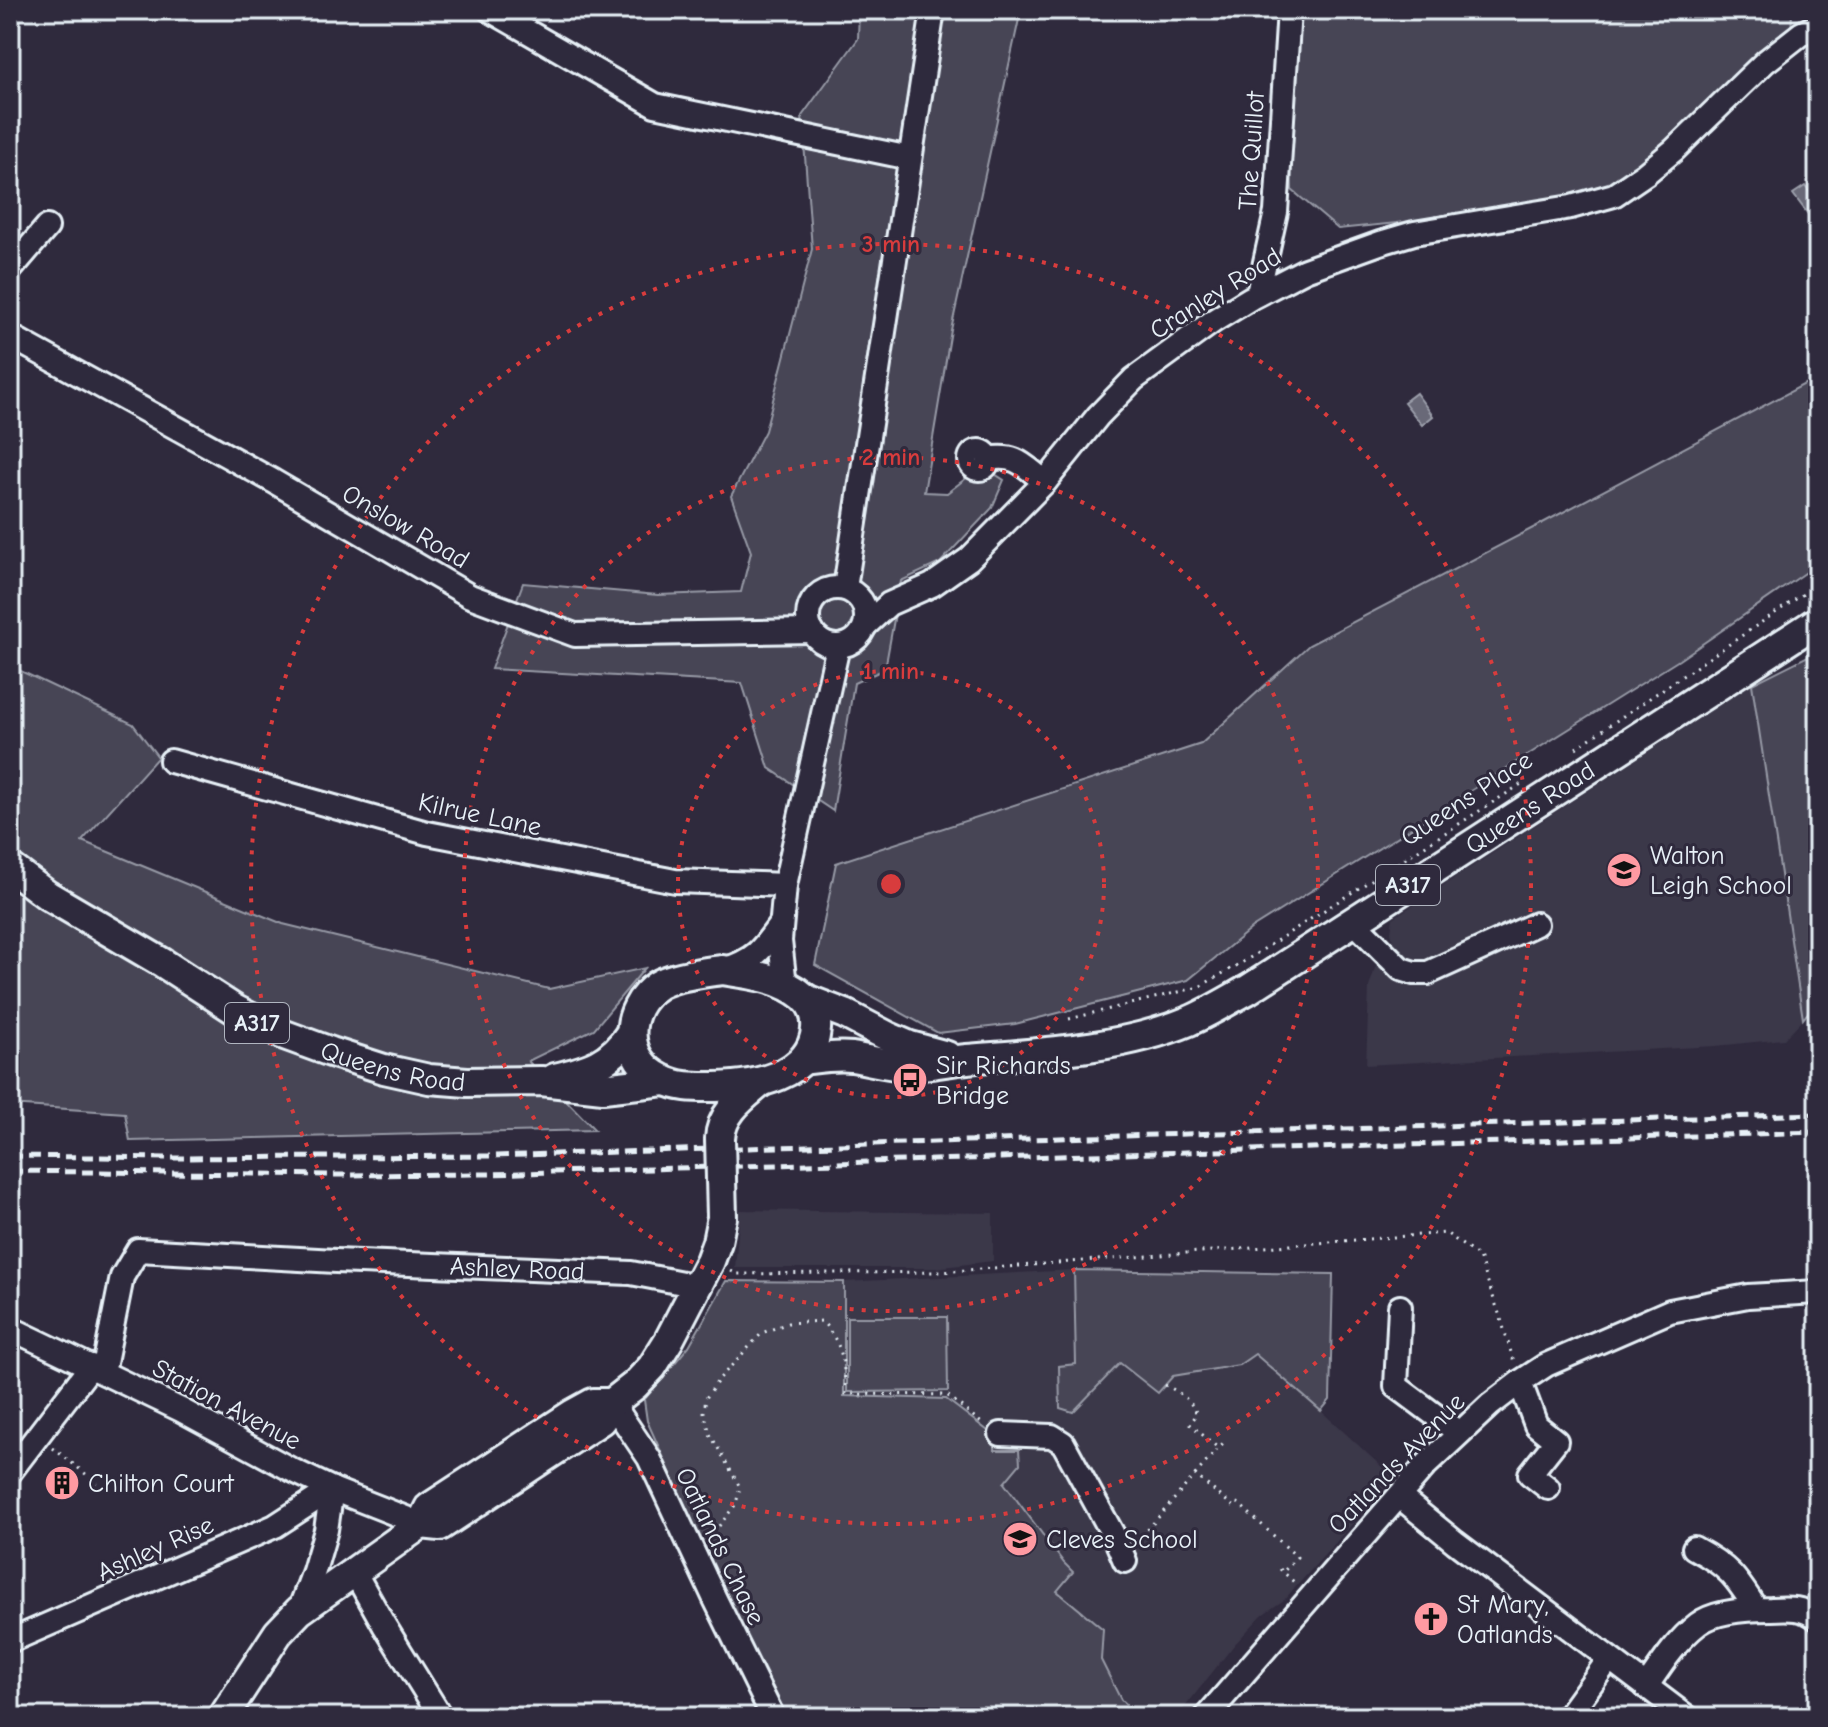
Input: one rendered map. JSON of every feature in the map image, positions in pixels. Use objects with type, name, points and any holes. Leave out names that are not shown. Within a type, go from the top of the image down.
[{"type":"main road","name":"Queens Road","points":[[803,1060],[850,1057],[907,1066],[940,1064],[1112,1042],[1188,1021],[1249,989],[1818,621]]},
{"type":"main road","name":"Queens Road","points":[[10,867],[47,895],[163,963],[210,996],[255,1022],[307,1044],[384,1069],[429,1079],[541,1081],[603,1088],[677,1084]]},
{"type":"main road","points":[[223,1717],[278,1633],[299,1611],[421,1524],[440,1526],[601,1420],[612,1403],[652,1367],[669,1340],[717,1242],[722,1217],[720,1135],[706,1104],[677,1084],[650,1073],[633,1048],[630,1034],[633,1017],[641,1002],[658,985],[668,981],[723,970],[755,975],[796,992],[814,1011],[817,1025],[812,1049],[791,1070],[761,1082],[740,1086],[677,1084]]},
{"type":"main road","name":"Queens Road","points":[[796,992],[910,1046],[964,1059]]},
{"type":"main road","name":"Queens Road","points":[[541,1081],[601,1064],[622,1047],[630,1034]]},
{"type":"main road","points":[[720,1135],[733,1106],[761,1082]]},
{"type":"street","points":[[490,10],[655,105],[910,158]]},
{"type":"street","points":[[845,588],[933,10]]},
{"type":"street","name":"The Quillot","points":[[1258,294],[1276,212],[1289,10]]},
{"type":"street","name":"Cranley Road","points":[[866,625],[889,604],[932,585],[969,559],[1045,482],[1098,416],[1134,379],[1215,320],[1305,270],[1391,240],[1414,233],[1571,207],[1614,195],[1674,150],[1765,62],[1802,33],[1818,25]]},
{"type":"street","points":[[10,270],[47,227]]},
{"type":"street","name":"Onslow Road","points":[[10,336],[273,481],[470,596],[575,635],[812,631]]},
{"type":"street","points":[[988,459],[1002,457],[1017,460],[1045,482]]},
{"type":"street","points":[[830,588],[845,588],[859,597],[864,605],[866,625],[848,645],[827,644],[812,631],[809,609],[821,593],[830,588]]},
{"type":"street","points":[[796,992],[780,941],[785,885],[838,646]]},
{"type":"street","name":"Kilrue Lane","points":[[171,761],[427,833],[675,881],[785,885]]},
{"type":"street","points":[[1353,921],[1401,969],[1414,973],[1428,973],[1536,924]]},
{"type":"street","points":[[723,970],[745,963],[781,923]]},
{"type":"street","name":"Ashley Road","points":[[97,1369],[122,1277],[138,1250],[631,1273],[698,1286]]},
{"type":"street","name":"Oatlands Avenue","points":[[1206,1717],[1426,1465],[1490,1405],[1520,1382],[1546,1365],[1670,1311],[1748,1296],[1818,1292]]},
{"type":"street","points":[[1400,1307],[1396,1386],[1459,1433]]},
{"type":"street","name":"Station Avenue","points":[[10,1328],[181,1410],[292,1470],[421,1524]]},
{"type":"street","points":[[10,1472],[97,1369]]},
{"type":"street","points":[[1520,1382],[1536,1425],[1556,1441],[1530,1474],[1548,1488]]},
{"type":"street","name":"Oatlands Chase","points":[[612,1403],[649,1458],[773,1717]]},
{"type":"street","points":[[1001,1434],[1052,1436],[1063,1443],[1124,1559]]},
{"type":"street","points":[[299,1611],[326,1530],[332,1489]]},
{"type":"street","name":"Ashley Rise","points":[[10,1641],[275,1526],[332,1489]]},
{"type":"street","points":[[1400,1497],[1687,1717]]},
{"type":"street","points":[[1694,1548],[1737,1578],[1756,1609]]},
{"type":"street","points":[[355,1573],[441,1717]]},
{"type":"street","points":[[1646,1687],[1665,1659],[1700,1622],[1726,1613],[1756,1609],[1799,1608],[1818,1619]]},
{"type":"street","points":[[1567,1717],[1609,1659]]},
{"type":"path","name":"Queens Place","points":[[1572,751],[1818,584]]},
{"type":"path","name":"Queens Place","points":[[1069,1019],[1199,987],[1261,951],[1533,776]]},
{"type":"path","points":[[710,1261],[737,1274],[941,1272],[1446,1233],[1479,1257],[1520,1382]]},
{"type":"path","points":[[719,1526],[736,1504],[740,1487],[710,1434],[704,1412],[706,1398],[719,1379],[762,1333],[788,1323],[822,1321],[835,1336],[842,1354],[846,1394],[947,1395],[1001,1434]]},
{"type":"path","points":[[1165,1385],[1184,1396],[1194,1407],[1197,1414],[1190,1424],[1218,1448]]},
{"type":"path","points":[[38,1437],[97,1483]]},
{"type":"path","points":[[1124,1559],[1223,1443]]},
{"type":"path","points":[[1195,1475],[1234,1507],[1238,1503],[1297,1557],[1283,1572]]},
{"type":"shaded area","points":[[859,10],[1021,10],[951,330],[924,492],[947,493],[982,466],[1004,480],[992,508],[940,563],[901,581],[885,669],[854,683],[833,811],[769,768],[742,683],[491,669],[523,583],[658,595],[741,592],[751,552],[731,496],[765,431],[812,249],[802,116],[858,39]]},
{"type":"shaded area","points":[[1300,10],[1792,10],[1791,35],[1714,95],[1649,163],[1609,191],[1338,229],[1292,190],[1290,118]]},
{"type":"shaded area","points":[[1818,377],[1818,564],[1679,660],[1252,928],[1188,980],[1015,1024],[938,1033],[815,965],[836,863],[1201,744],[1309,645]]},
{"type":"shaded area","points":[[1818,651],[1818,1000],[1803,1019],[1752,684]]},
{"type":"shaded area","points":[[10,666],[133,724],[158,757],[82,841],[283,924],[549,989],[645,968],[594,1029],[528,1061],[595,1130],[130,1141],[125,1113],[10,1105]]},
{"type":"shaded area","name":"Walton Leigh School","points":[[1752,684],[1803,1019],[1784,1039],[1716,1046],[1366,1065],[1369,987],[1378,959],[1393,941],[1393,918]]},
{"type":"shaded area","points":[[740,1210],[993,1213],[993,1261],[935,1268],[735,1268]]},
{"type":"shaded area","name":"Cleves School","points":[[1074,1270],[1333,1274],[1330,1400],[1321,1411],[1394,1478],[1284,1600],[1262,1615],[1234,1645],[1177,1717],[823,1717],[647,1421],[644,1400],[689,1346],[726,1281],[844,1282]]},
{"type":"shaded area","points":[[1074,1270],[1333,1274],[1330,1400],[1321,1411],[1255,1354],[1239,1365],[1173,1376],[1158,1393],[1120,1363],[1073,1412],[1060,1408],[1059,1366],[1076,1364]]},
{"type":"shaded area","points":[[726,1281],[844,1282],[844,1396],[946,1399],[996,1437],[995,1450],[1019,1450],[1020,1464],[1004,1483],[1073,1572],[1057,1591],[1103,1629],[1101,1660],[1121,1700],[1139,1717],[781,1717],[647,1421],[644,1400],[689,1346]]},
{"type":"shaded area","points":[[847,1317],[947,1317],[948,1391],[847,1392]]},
{"type":"water","points":[[1805,186],[1818,204],[1818,212],[1811,218],[1793,194]]},
{"type":"water","points":[[1416,393],[1433,416],[1422,425],[1404,402]]},
{"type":"railway","points":[[10,1156],[492,1156],[1818,1114]]},
{"type":"railway","points":[[10,1171],[490,1174],[1818,1132]]},
{"type":"place","name":"Walton Leigh School","points":[[1624,870]]},
{"type":"place","name":"Sir Richards Bridge","points":[[910,1080]]},
{"type":"place","name":"Chilton Court","points":[[62,1483]]},
{"type":"place","name":"Cleves School","points":[[1020,1539]]},
{"type":"place","name":"St Mary, Oatlands","points":[[1431,1619]]}]
